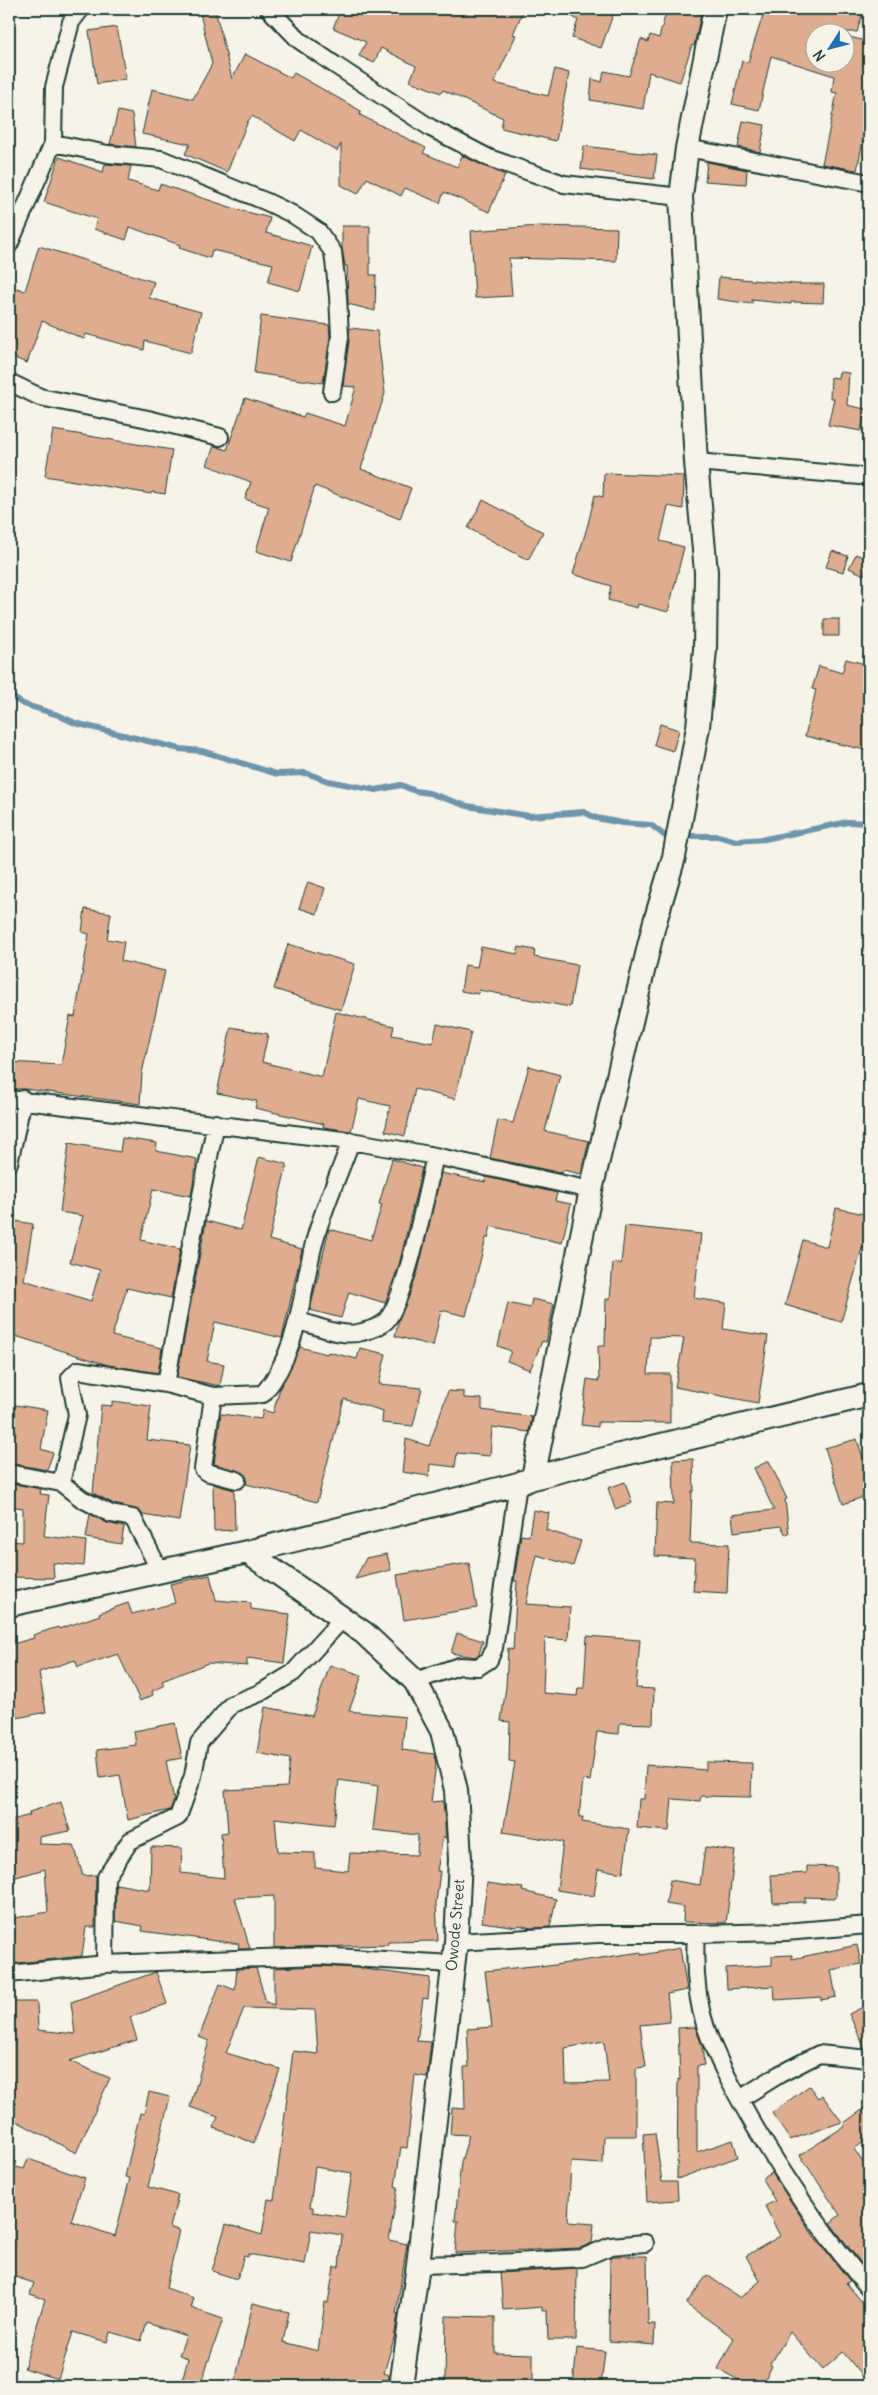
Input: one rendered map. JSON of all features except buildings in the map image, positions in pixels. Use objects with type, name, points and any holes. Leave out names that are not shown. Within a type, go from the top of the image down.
[{"type":"street","points":[[9,245],[53,143],[54,87],[71,22],[81,9]]},
{"type":"street","points":[[269,9],[299,40],[335,65],[431,128],[489,158],[564,184],[681,197]]},
{"type":"street","points":[[415,1681],[459,1666],[478,1667],[490,1660],[494,1648],[515,1515],[525,1481],[654,925],[674,857],[683,815],[698,727],[705,649],[706,572],[696,462],[681,197],[687,148],[714,9]]},
{"type":"street","points":[[53,143],[99,152],[161,159],[267,202],[292,214],[318,230],[333,252],[338,296],[340,336],[332,392]]},
{"type":"street","points":[[687,148],[869,183]]},
{"type":"street","points":[[9,382],[40,397],[148,419],[220,437]]},
{"type":"street","points":[[696,462],[860,476]]},
{"type":"street","points":[[9,1163],[16,1099],[351,1141],[435,1156],[591,1190]]},
{"type":"street","points":[[166,1384],[192,1239],[216,1124]]},
{"type":"street","points":[[61,1483],[77,1415],[70,1378],[78,1370],[166,1384],[213,1396],[264,1394],[275,1380],[299,1321],[314,1241],[351,1141]]},
{"type":"street","points":[[299,1321],[342,1333],[360,1333],[386,1321],[404,1280],[435,1156]]},
{"type":"street","points":[[9,1605],[247,1552],[869,1394]]},
{"type":"street","points":[[213,1396],[203,1469],[206,1472],[237,1480]]},
{"type":"street","points":[[9,1473],[61,1483],[82,1499],[111,1514],[133,1518],[160,1571]]},
{"type":"street","name":"Owode Street","points":[[247,1552],[364,1633],[415,1681],[442,1731],[456,1790],[460,1859],[456,1942],[418,2265],[401,2386]]},
{"type":"street","points":[[105,1964],[106,1877],[130,1841],[178,1817],[193,1776],[199,1743],[232,1704],[260,1693],[293,1673],[343,1618]]},
{"type":"street","points":[[456,1942],[598,1934],[785,1932],[869,1926]]},
{"type":"street","points":[[696,1934],[694,1961],[706,2027],[720,2062],[805,2207],[841,2255],[869,2288]]},
{"type":"street","points":[[9,1974],[105,1964],[318,1956],[452,1964]]},
{"type":"street","points":[[740,2099],[780,2074],[820,2054],[869,2058]]},
{"type":"street","points":[[418,2265],[582,2258],[611,2246],[645,2243]]},
{"type":"waterway","points":[[9,695],[23,704],[58,715],[75,723],[180,749],[202,751],[277,774],[306,773],[328,781],[376,790],[401,785],[467,806],[529,816],[584,812],[596,818],[622,823],[651,825],[665,836],[718,836],[736,841],[765,839],[848,822],[869,823]]}]
